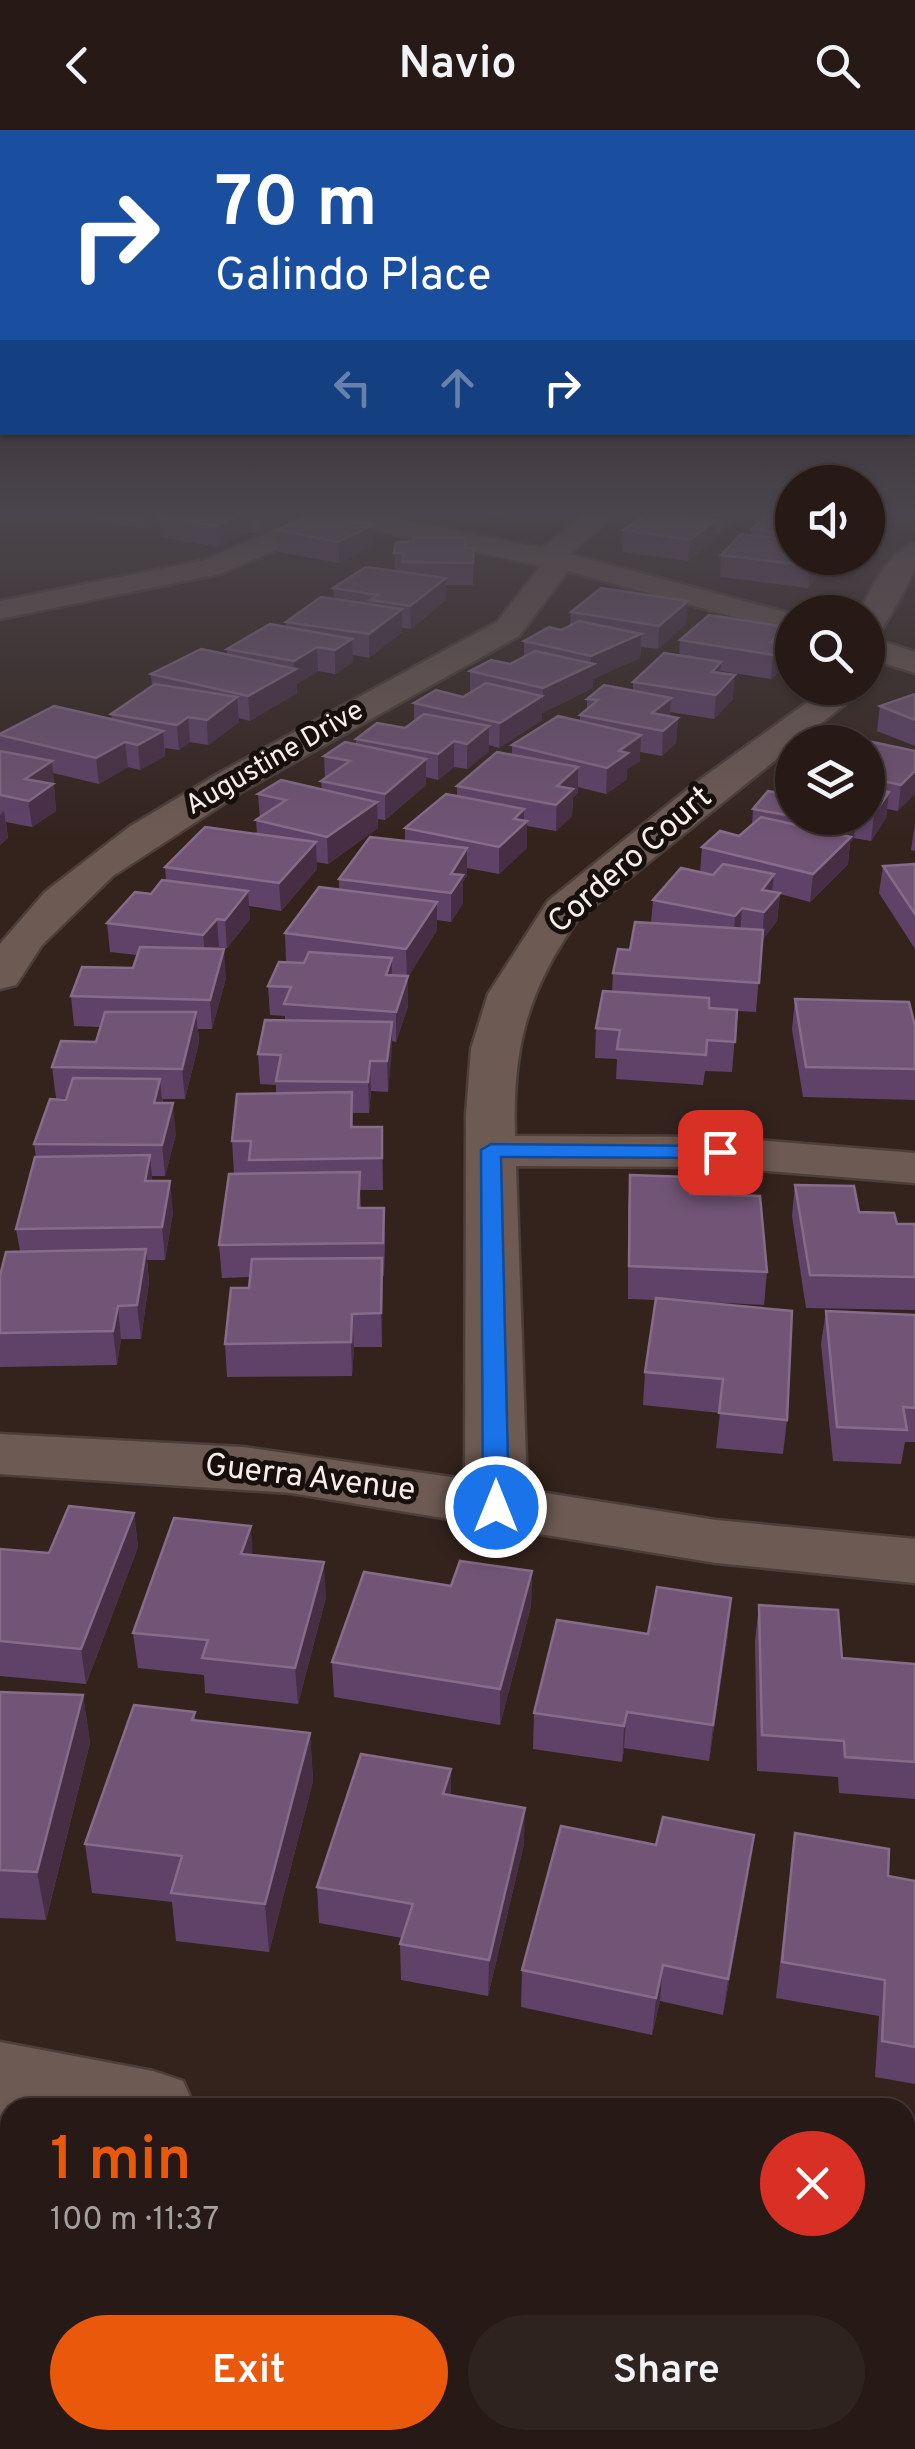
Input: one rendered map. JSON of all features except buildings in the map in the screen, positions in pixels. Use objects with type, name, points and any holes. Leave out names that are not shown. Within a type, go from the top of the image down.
[{"type":"street","name":"Augustine Drive","points":[[0,976],[40,923],[133,844],[252,770],[517,621]]},
{"type":"street","name":"Cordero Court","points":[[496,1507],[491,1150],[494,1049],[510,994],[554,922],[707,792],[825,705]]},
{"type":"street","points":[[491,1150],[720,1152],[915,1168]]},
{"type":"street","name":"Guerra Avenue","points":[[0,1454],[97,1456],[241,1468],[384,1486],[755,1547],[915,1561]]},
{"type":"street","points":[[0,2079],[100,2098]]},
{"type":"route","points":[[496,1507],[491,1150],[720,1152]]}]
